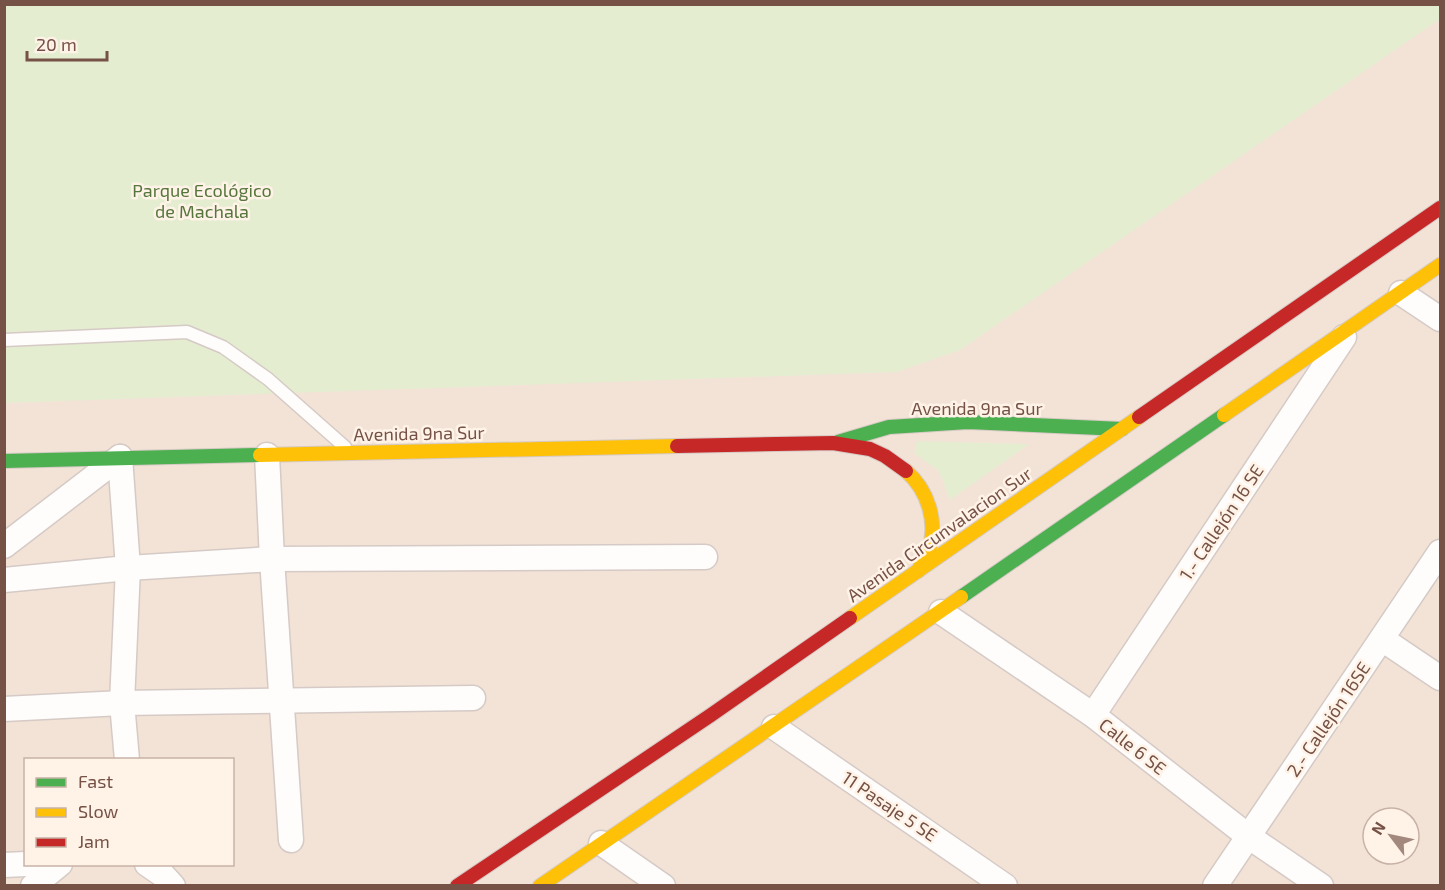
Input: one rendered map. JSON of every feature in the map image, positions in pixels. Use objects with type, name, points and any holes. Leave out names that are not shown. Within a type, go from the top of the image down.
[{"type":"main road","name":"Avenida Circunvalacion Sur","points":[[458,885],[554,826],[1122,429],[1253,345],[1440,208]]},
{"type":"main road","points":[[540,885],[574,855],[601,843],[774,727],[941,612],[1274,373],[1350,328],[1440,265]]},
{"type":"main road","name":"Avenida 9na Sur","points":[[833,443],[889,427],[968,422],[1122,429]]},
{"type":"main road","name":"Avenida 9na Sur","points":[[4,461],[833,443],[868,448],[891,458],[907,469],[920,484],[929,505],[933,525],[930,547],[918,571]]},
{"type":"street","points":[[1401,293],[1440,320]]},
{"type":"street","name":"1.- Callejón 16 SE","points":[[1093,715],[1350,328]]},
{"type":"street","points":[[267,455],[291,840]]},
{"type":"street","points":[[4,546],[120,458]]},
{"type":"street","points":[[120,458],[128,568],[122,703],[127,758]]},
{"type":"street","name":"2.- Callejón 16SE","points":[[1215,885],[1440,552]]},
{"type":"street","points":[[4,580],[128,568],[272,559],[705,557]]},
{"type":"street","name":"Calle 6 SE","points":[[941,612],[1093,715],[1248,836],[1320,885]]},
{"type":"street","points":[[1382,639],[1440,678]]},
{"type":"street","points":[[4,709],[122,703],[473,698]]},
{"type":"street","name":"11 Pasaje 5 SE","points":[[774,727],[1005,885]]},
{"type":"street","points":[[601,843],[663,885]]},
{"type":"street","points":[[4,865],[24,864]]},
{"type":"street","points":[[33,885],[57,866]]},
{"type":"street","points":[[150,866],[173,885]]},
{"type":"lane","points":[[4,339],[187,332],[223,347],[268,379],[352,453]]},
{"type":"shaded area","points":[[5,5],[1440,5],[1440,885],[5,886]]},
{"type":"green space","name":"Parque Ecológico de Machala","points":[[1440,4],[1440,19],[960,350],[897,372],[5,403],[4,5]]},
{"type":"green space","points":[[917,441],[1029,444],[950,500],[939,471],[914,453]]},
{"type":"traffic: fast","points":[[961,597],[1224,415]]},
{"type":"traffic: fast","points":[[838,442],[889,427],[968,422],[1122,429]]},
{"type":"traffic: fast","points":[[4,461],[260,455]]},
{"type":"traffic: slow","points":[[1224,415],[1440,265]]},
{"type":"traffic: slow","points":[[850,618],[1139,417]]},
{"type":"traffic: slow","points":[[260,455],[677,446]]},
{"type":"traffic: slow","points":[[906,471],[920,487],[931,518],[929,550],[918,571]]},
{"type":"traffic: slow","points":[[540,886],[961,597]]},
{"type":"traffic: jam","points":[[1139,417],[1440,208]]},
{"type":"traffic: jam","points":[[677,446],[833,443],[870,449],[885,456],[906,471]]},
{"type":"traffic: jam","points":[[457,886],[711,715],[850,618]]}]
